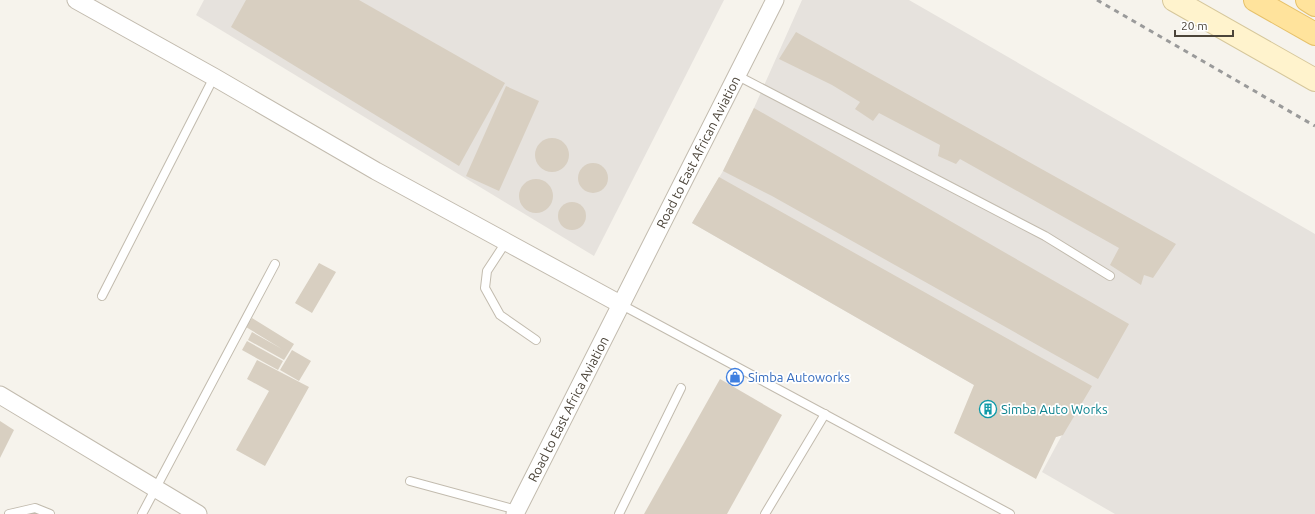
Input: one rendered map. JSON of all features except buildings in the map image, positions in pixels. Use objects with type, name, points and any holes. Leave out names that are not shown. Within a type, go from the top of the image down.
[{"type":"main road","points":[[1174,0],[1315,80]]},
{"type":"main road","points":[[1255,0],[1315,34]]},
{"type":"main road","points":[[1306,0],[1315,5]]},
{"type":"street","points":[[76,0],[214,77],[376,171],[620,304]]},
{"type":"street","name":"Road to East African Aviation","points":[[620,304],[738,76],[775,0]]},
{"type":"street","name":"Road to East Africa Aviation","points":[[516,512],[620,304]]},
{"type":"street","points":[[0,395],[198,514]]},
{"type":"lane","points":[[738,76],[1045,236],[1110,276]]},
{"type":"lane","points":[[102,296],[214,77]]},
{"type":"lane","points":[[506,242],[487,271],[485,288],[500,315],[536,340]]},
{"type":"lane","points":[[142,514],[275,264]]},
{"type":"lane","points":[[620,304],[1010,514]]},
{"type":"lane","points":[[619,514],[681,388]]},
{"type":"lane","points":[[765,514],[825,414]]},
{"type":"lane","points":[[410,481],[516,512]]},
{"type":"lane","points":[[9,514],[35,508],[50,514]]},
{"type":"shaded area","points":[[204,0],[724,0],[594,256],[196,15]]},
{"type":"shaded area","points":[[802,0],[909,0],[1315,234],[1315,514],[1115,514],[1042,472],[1062,435],[1056,437],[974,385],[692,223],[723,171],[754,108]]},
{"type":"railway","points":[[1097,0],[1315,126]]},
{"type":"place","name":"Simba Autoworks","points":[[735,377]]},
{"type":"place","name":"Simba Auto Works","points":[[988,409]]}]
